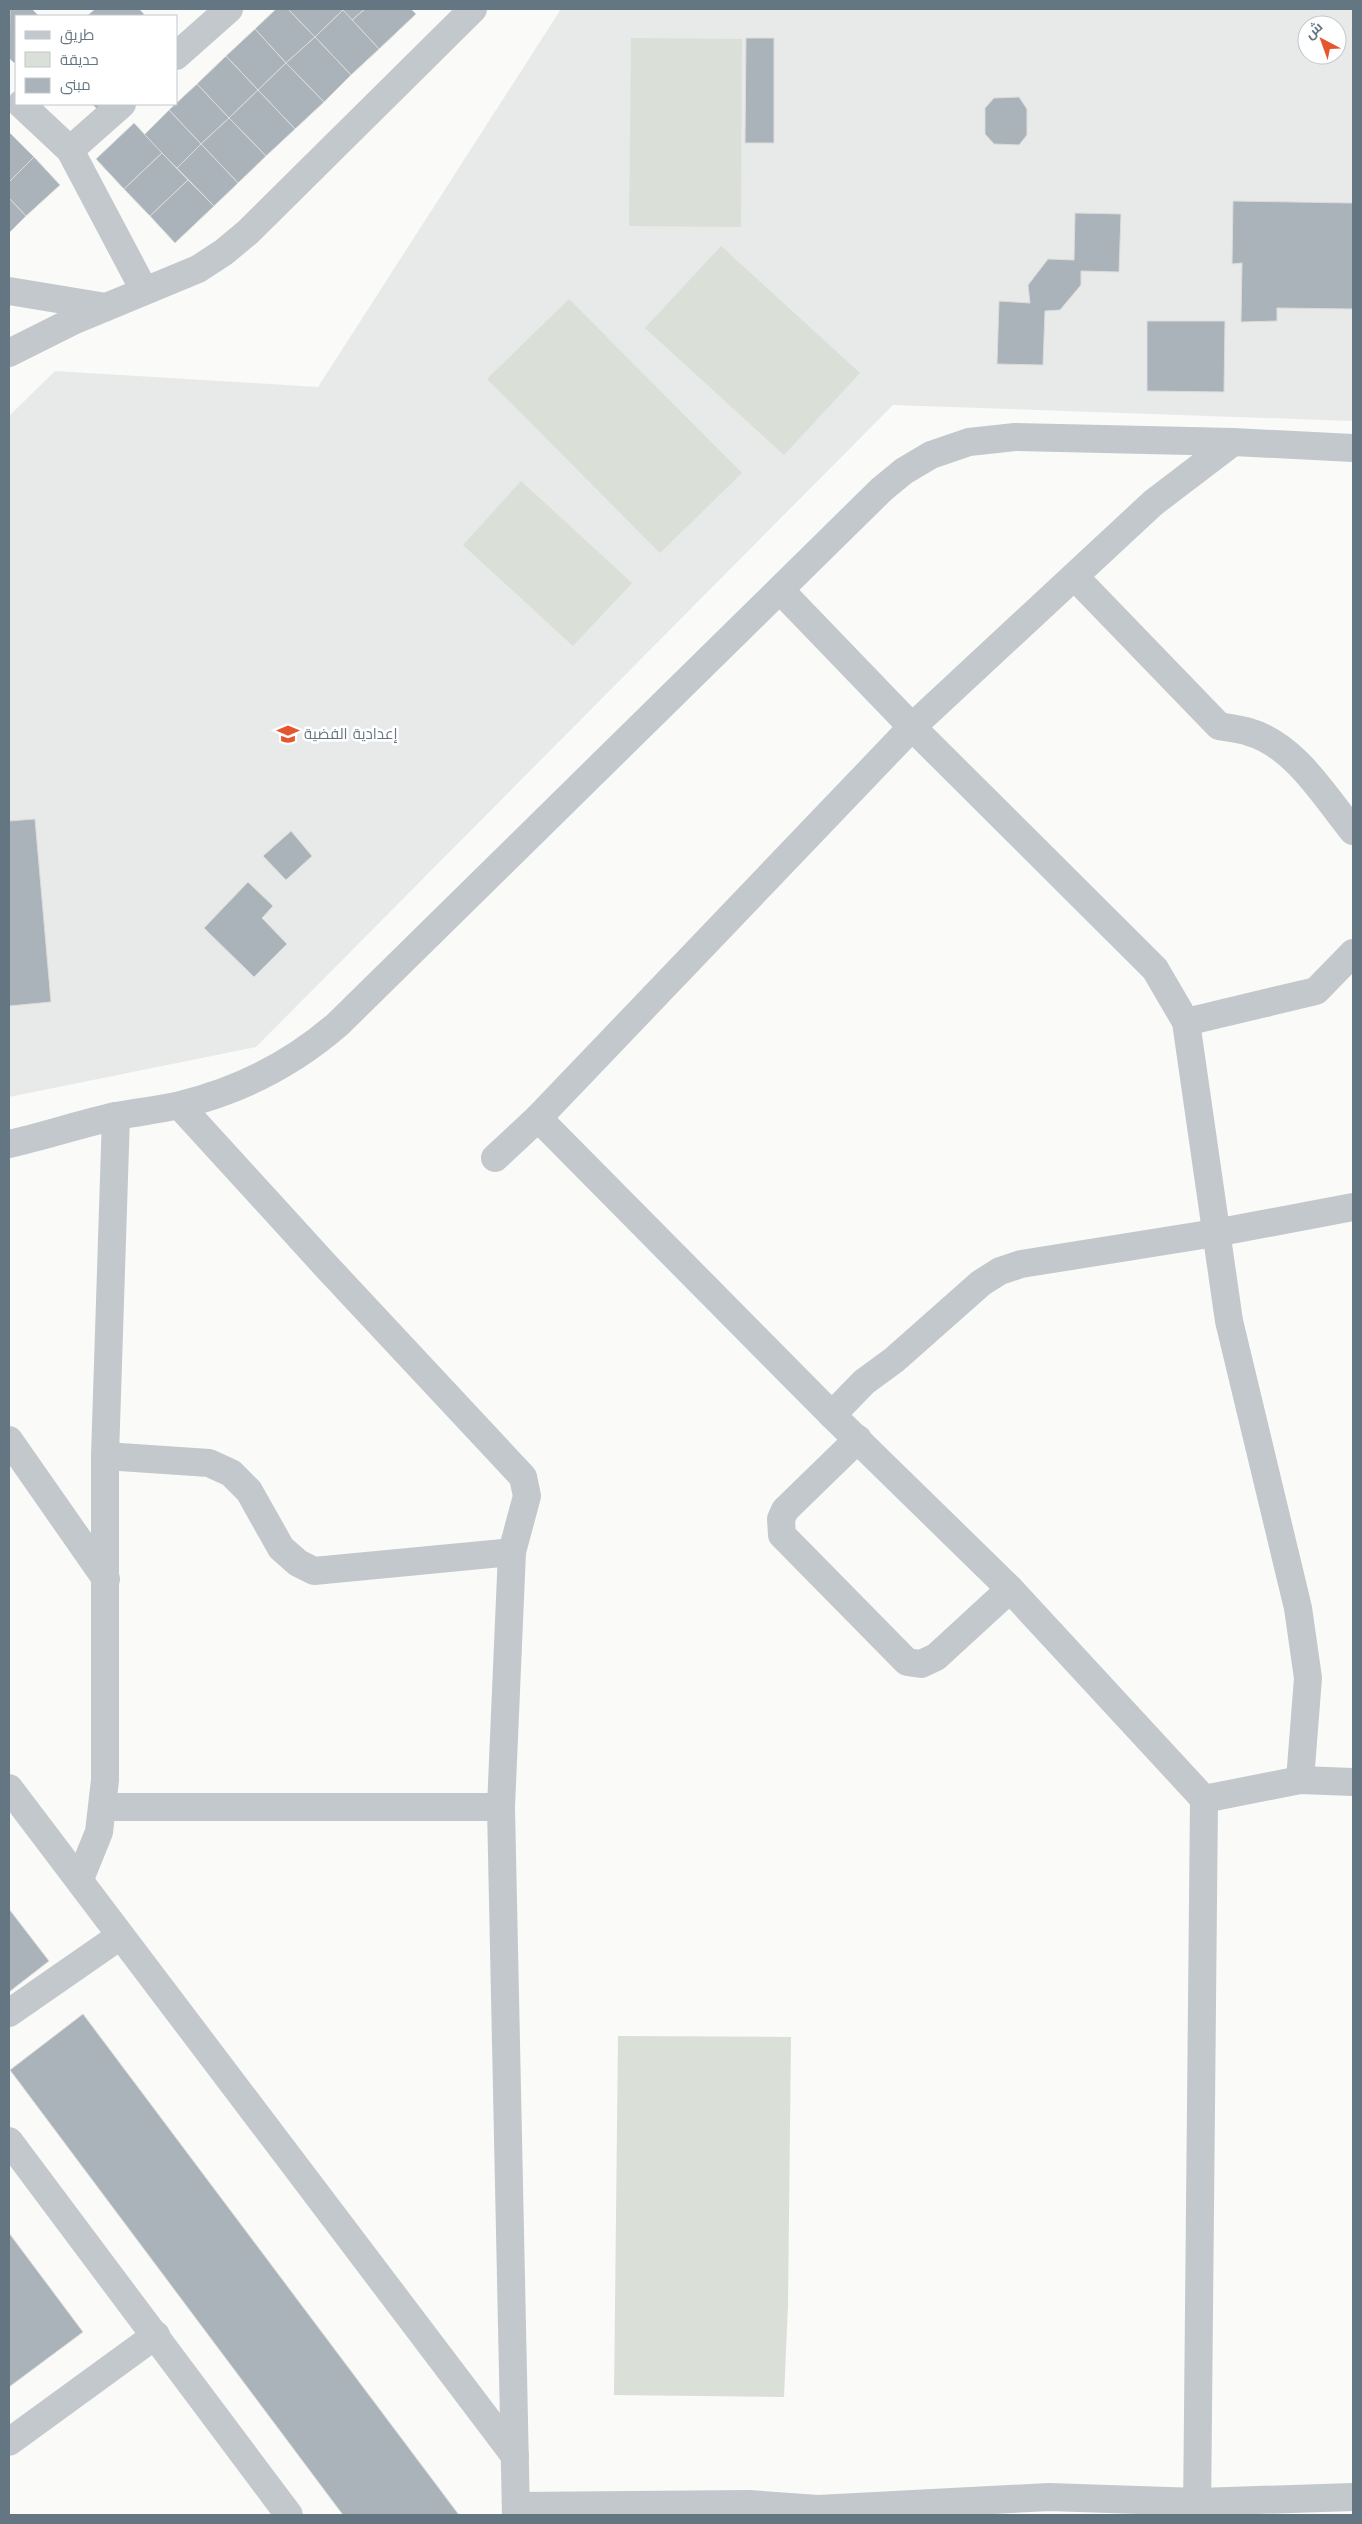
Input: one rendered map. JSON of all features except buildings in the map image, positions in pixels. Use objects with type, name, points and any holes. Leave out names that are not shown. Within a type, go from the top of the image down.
[{"type":"street","points":[[178,54],[229,9]]},
{"type":"street","points":[[9,353],[144,290],[198,269],[224,252],[248,232],[462,12]]},
{"type":"street","points":[[22,105],[70,150],[144,290]]},
{"type":"street","points":[[70,150],[121,105]]},
{"type":"street","points":[[9,291],[106,307]]},
{"type":"street","points":[[9,1144],[51,1135],[116,1116],[180,1106],[220,1093],[262,1076],[311,1048],[781,591],[882,489],[904,471],[931,455],[969,442],[1015,437],[1232,442],[1353,448]]},
{"type":"street","points":[[495,1158],[538,1118],[912,727],[1076,577],[1153,503],[1232,442]]},
{"type":"street","points":[[1076,577],[1219,726],[1251,732],[1282,749],[1306,773],[1353,831]]},
{"type":"street","points":[[781,591],[912,727],[1155,969],[1186,1022],[1229,1321],[1298,1608],[1308,1678],[1300,1780]]},
{"type":"street","points":[[1186,1022],[1316,990],[1353,953]]},
{"type":"street","points":[[180,1106],[440,1389],[524,1477],[527,1496],[512,1552],[501,1807],[516,2511],[749,2510],[818,2512],[1049,2506],[1198,2509],[1353,2497]]},
{"type":"street","points":[[80,1879],[99,1832],[103,1807],[106,1579],[104,1456],[116,1116]]},
{"type":"street","points":[[538,1118],[832,1415],[1010,1589],[1204,1799],[1198,2509]]},
{"type":"street","points":[[832,1415],[864,1382],[894,1360],[981,1283],[1000,1271],[1030,1263],[1215,1233],[1353,1207]]},
{"type":"street","points":[[858,1439],[785,1510],[781,1519],[782,1535],[906,1662],[921,1664],[936,1657],[1010,1589]]},
{"type":"street","points":[[9,1440],[106,1579]]},
{"type":"street","points":[[104,1456],[209,1463],[231,1473],[248,1491],[281,1548],[298,1563],[314,1571],[512,1552]]},
{"type":"street","points":[[1204,1799],[1300,1780],[1353,1782]]},
{"type":"street","points":[[9,1788],[80,1879],[120,1936],[515,2456]]},
{"type":"street","points":[[103,1807],[501,1807]]},
{"type":"street","points":[[9,2013],[120,1936]]},
{"type":"street","points":[[9,2141],[289,2515]]},
{"type":"street","points":[[9,2442],[156,2335]]},
{"type":"shaded area","name":"إعدادية الفضية","points":[[561,9],[1353,9],[1353,421],[893,405],[256,1047],[9,1097],[9,416],[55,371],[318,387]]},
{"type":"green space","points":[[631,38],[742,39],[741,227],[629,226]]},
{"type":"green space","points":[[721,246],[860,373],[784,455],[645,328]]},
{"type":"green space","points":[[569,299],[742,473],[660,553],[487,379]]},
{"type":"green space","points":[[521,481],[632,583],[573,646],[463,545]]},
{"type":"green space","points":[[618,2036],[791,2037],[788,2304],[784,2397],[614,2395]]},
{"type":"place","name":"إعدادية الفضية","points":[[288,734]]}]
